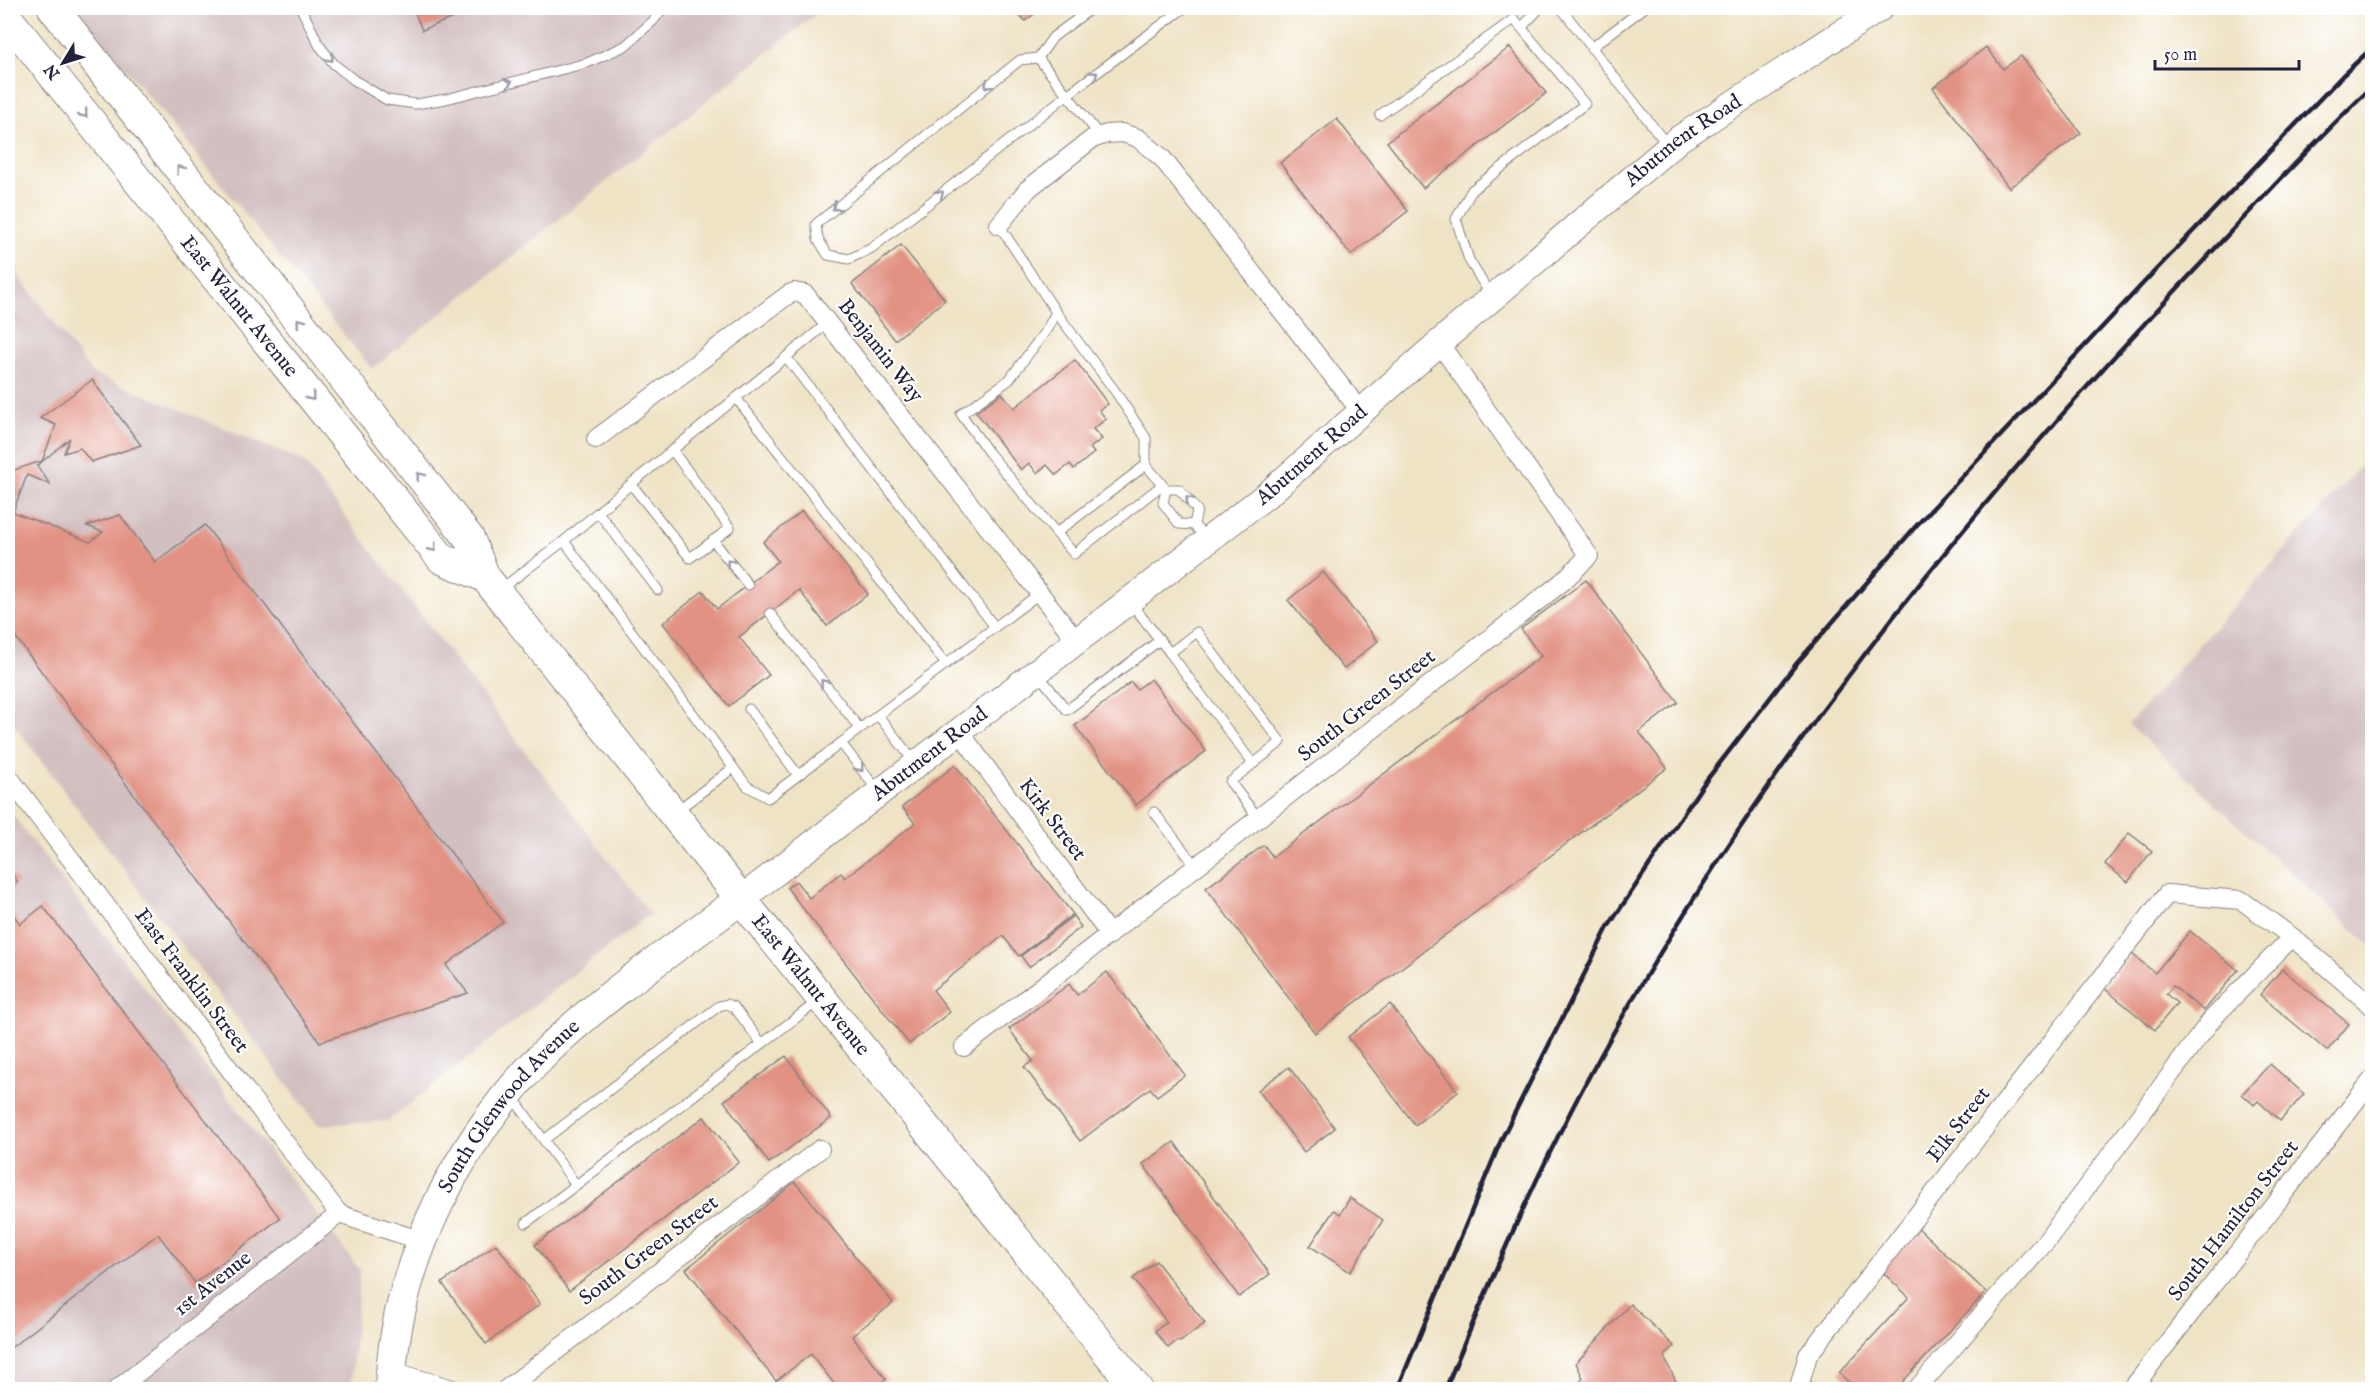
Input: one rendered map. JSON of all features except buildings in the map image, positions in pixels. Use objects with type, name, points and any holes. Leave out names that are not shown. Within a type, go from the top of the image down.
[{"type":"main road","name":"East Walnut Avenue","points":[[53,8],[469,538],[491,585],[741,899],[1138,1389]]},
{"type":"main road","name":"Abutment Road","points":[[741,899],[1130,601],[1200,533],[1268,494],[1439,343],[1669,148],[1880,8]]},
{"type":"main road","name":"East Walnut Avenue","points":[[8,19],[442,559],[491,585]]},
{"type":"main road","name":"South Glenwood Avenue","points":[[390,1380],[402,1304],[422,1241],[446,1189],[468,1150],[507,1095],[552,1047],[589,1014],[741,899]]},
{"type":"street","points":[[999,225],[1028,189],[1075,151],[1107,134],[1122,133],[1138,138],[1162,158],[1362,413]]},
{"type":"street","name":"Benjamin Way","points":[[596,439],[789,294],[794,292],[806,294],[1077,641]]},
{"type":"street","name":"South Green Street","points":[[964,1047],[1561,584],[1589,556],[1439,343]]},
{"type":"street","name":"Kirk Street","points":[[958,731],[1110,935]]},
{"type":"street","name":"East Franklin Street","points":[[8,776],[339,1214]]},
{"type":"street","name":"Elk Street","points":[[1798,1389],[1808,1355],[2167,894],[2241,900],[2292,937]]},
{"type":"street","points":[[1916,1389],[2047,1240],[2212,1019],[2292,937],[2373,1006]]},
{"type":"street","name":"South Hamilton Street","points":[[2131,1389],[2373,1080]]},
{"type":"street","name":"South Green Street","points":[[505,1389],[820,1149]]},
{"type":"street","points":[[339,1214],[422,1241]]},
{"type":"street","name":"1st Avenue","points":[[116,1389],[339,1214]]},
{"type":"street","points":[[390,1380],[456,1389]]},
{"type":"lane","points":[[301,8],[319,45],[334,64],[354,80],[387,100],[416,104],[446,99],[587,63],[626,46],[653,21],[663,8]]},
{"type":"lane","points":[[1092,8],[1053,38],[1038,58],[1020,60],[816,224],[818,239],[828,255],[849,259],[872,248],[1067,95],[1184,8]]},
{"type":"lane","points":[[1522,27],[1540,8]]},
{"type":"lane","points":[[1561,8],[1669,148]]},
{"type":"lane","points":[[1591,48],[1644,8]]},
{"type":"lane","points":[[1380,115],[1514,19],[1585,104],[1472,190],[1456,219],[1469,260],[1493,298]]},
{"type":"lane","points":[[1038,58],[1100,136]]},
{"type":"lane","points":[[999,225],[1056,312],[1115,391],[1146,438],[1146,465],[1164,487],[1163,503],[1179,524],[1200,533]]},
{"type":"lane","points":[[1056,312],[1047,329],[1009,380],[961,414],[989,453],[1074,554],[1164,487],[1179,489],[1197,510],[1200,533]]},
{"type":"lane","points":[[491,585],[564,541],[829,322]]},
{"type":"lane","points":[[786,357],[995,627]]},
{"type":"lane","points":[[736,398],[946,664]]},
{"type":"lane","points":[[631,484],[690,558],[730,528],[672,450]]},
{"type":"lane","points":[[1056,533],[1146,465]]},
{"type":"lane","points":[[598,512],[658,590]]},
{"type":"lane","points":[[713,540],[747,585]]},
{"type":"lane","points":[[564,541],[747,786],[768,798],[1040,593]]},
{"type":"lane","points":[[1130,601],[1253,764]]},
{"type":"lane","points":[[770,613],[860,729]]},
{"type":"lane","points":[[1170,653],[1197,632],[1281,742],[1230,782],[1259,819]]},
{"type":"lane","points":[[1036,672],[1066,710],[1160,640]]},
{"type":"lane","points":[[749,709],[798,775]]},
{"type":"lane","points":[[878,715],[916,764]]},
{"type":"lane","points":[[841,743],[879,793]]},
{"type":"lane","points":[[673,813],[733,768]]},
{"type":"lane","points":[[1154,812],[1197,868]]},
{"type":"lane","points":[[526,1223],[822,999]]},
{"type":"lane","points":[[544,1140],[719,1006],[727,1004],[734,1008],[762,1044]]},
{"type":"lane","points":[[507,1095],[517,1103],[576,1185]]},
{"type":"shaded area","points":[[76,8],[823,8],[372,369]]},
{"type":"shaded area","points":[[8,262],[92,373],[303,461],[650,914],[388,1121],[318,1125],[8,717]]},
{"type":"shaded area","points":[[2372,453],[2372,947],[2128,724]]},
{"type":"shaded area","points":[[8,809],[360,1270],[351,1389],[8,1389]]},
{"type":"railway","points":[[1397,1390],[1502,1138],[1608,927],[1702,786],[1797,663],[1916,526],[2151,275],[2343,75],[2372,48]]},
{"type":"railway","points":[[1445,1390],[1514,1229],[1591,1073],[1653,964],[1720,858],[1791,754],[1865,654],[1943,555],[2024,459],[2107,365],[2236,226],[2372,87]]}]
